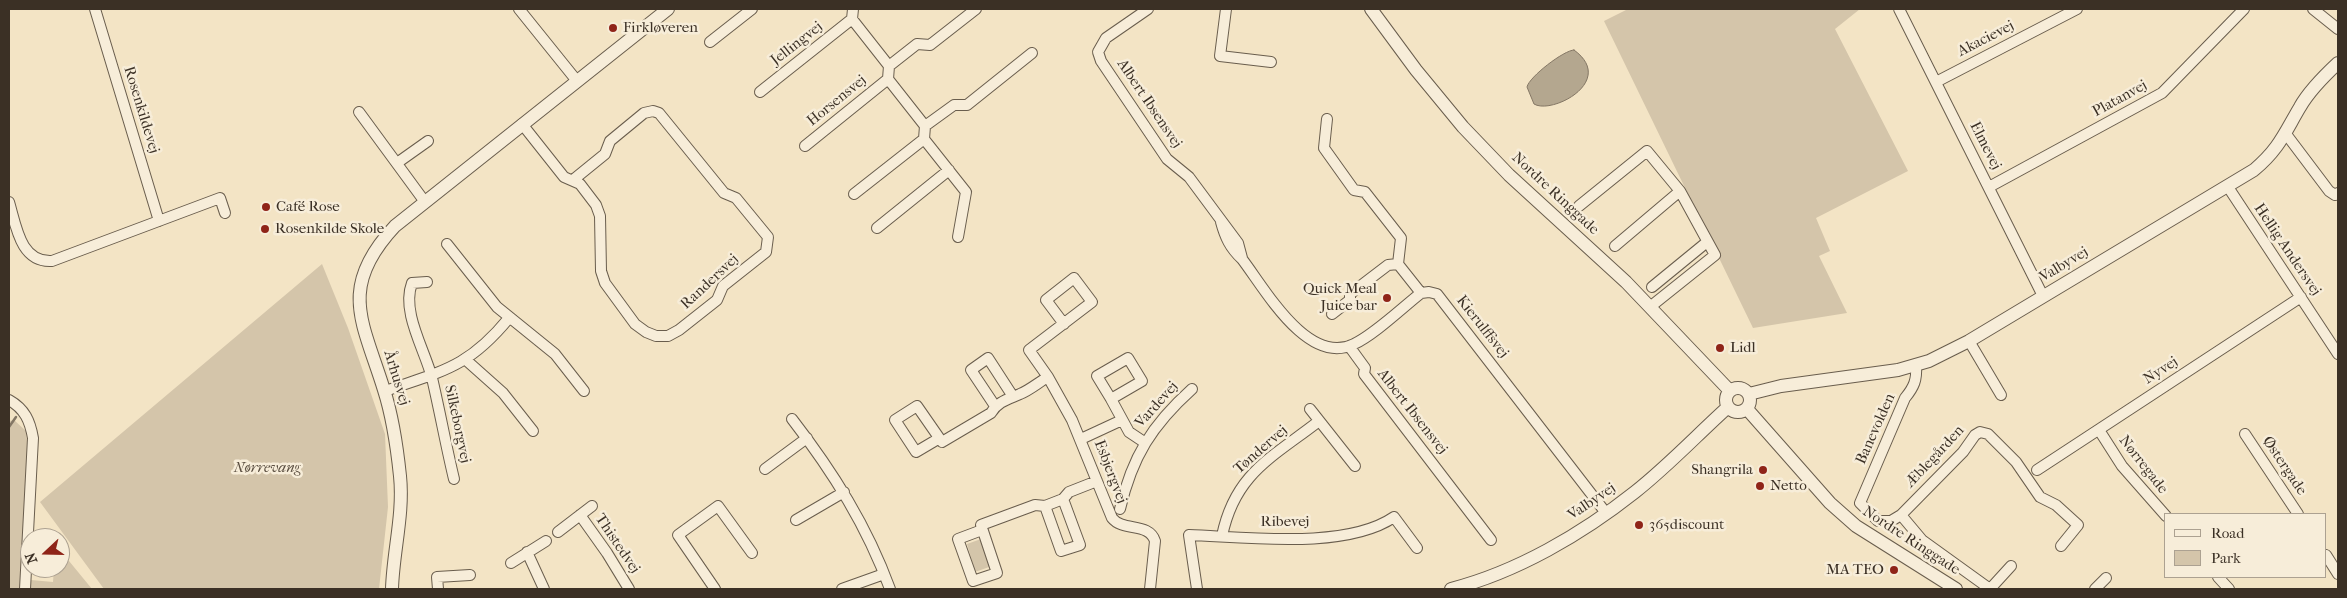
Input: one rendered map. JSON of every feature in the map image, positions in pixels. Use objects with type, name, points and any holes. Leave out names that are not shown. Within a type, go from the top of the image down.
[{"type":"street","name":"Rosenkildevej","points":[[95,9],[159,221]]},
{"type":"street","points":[[519,9],[577,81]]},
{"type":"street","name":"Århusvej","points":[[392,589],[400,526],[401,479],[396,438],[385,391],[364,333],[360,314],[359,295],[363,275],[382,240],[395,226],[668,9]]},
{"type":"street","points":[[710,42],[752,9]]},
{"type":"street","points":[[889,66],[917,44],[930,45],[976,9]]},
{"type":"street","name":"Albert Ibsensvej","points":[[1148,9],[1106,38],[1100,45],[1098,52],[1101,60],[1167,159],[1189,177],[1238,243],[1242,258],[1298,331],[1316,344],[1328,347],[1349,346],[1365,368],[1364,374],[1491,540]]},
{"type":"street","points":[[1226,9],[1220,56],[1271,62]]},
{"type":"street","name":"Nordre Ringgade","points":[[1371,9],[1416,70],[1463,127],[1509,174],[1600,256],[1730,391]]},
{"type":"street","name":"Elmevej","points":[[1899,9],[2043,296]]},
{"type":"street","name":"Akacievej","points":[[1936,82],[2077,9]]},
{"type":"street","name":"Platanvej","points":[[1989,187],[2162,93],[2244,9]]},
{"type":"street","points":[[2313,9],[2338,29]]},
{"type":"street","points":[[852,14],[889,66],[888,80],[925,126],[924,140],[966,192],[958,237]]},
{"type":"street","name":"Jellingvej","points":[[760,92],[852,14]]},
{"type":"street","points":[[925,126],[954,104],[967,105],[1032,53]]},
{"type":"street","name":"Valbyvej","points":[[1749,394],[1781,386],[1916,366],[1969,341],[2254,170],[2270,157],[2309,94],[2338,63]]},
{"type":"street","name":"Horsensvej","points":[[805,146],[888,80]]},
{"type":"street","name":"Randersvej","points":[[522,124],[564,177],[580,184],[596,205],[600,216],[601,271],[605,283],[635,324],[656,336],[668,336],[679,330],[717,300],[723,286],[766,252],[768,237],[736,198],[724,193],[659,113],[653,111],[644,112],[610,141],[605,154],[573,180]]},
{"type":"street","points":[[360,112],[425,202]]},
{"type":"street","points":[[1327,119],[1324,148],[1354,190],[1366,192],[1401,238],[1398,264],[1421,293],[1356,344],[1349,346]]},
{"type":"street","points":[[2286,134],[2329,191],[2335,195],[2338,193]]},
{"type":"street","points":[[854,194],[924,140]]},
{"type":"street","points":[[397,164],[428,141]]},
{"type":"street","points":[[1580,206],[1647,150],[1680,191],[1715,255],[1650,307]]},
{"type":"street","points":[[877,228],[948,170]]},
{"type":"street","name":"Hellig Andersvej","points":[[2228,187],[2338,354]]},
{"type":"street","points":[[1615,246],[1680,191]]},
{"type":"street","points":[[9,202],[23,246],[34,258],[43,262],[52,261],[220,198],[225,213]]},
{"type":"street","points":[[1652,288],[1707,242]]},
{"type":"street","points":[[447,244],[497,307],[555,354],[584,391]]},
{"type":"street","points":[[1332,314],[1350,300],[1350,294],[1388,265],[1398,264]]},
{"type":"street","points":[[1074,278],[1092,302],[1064,324],[1046,300],[1074,278]]},
{"type":"street","name":"Silkeborgvej","points":[[427,282],[412,282],[409,291],[416,337],[431,376],[454,479]]},
{"type":"street","name":"Kierulffsvej","points":[[1421,293],[1437,294],[1606,513]]},
{"type":"street","name":"Nyvej","points":[[2037,470],[2301,297]]},
{"type":"street","name":"Silkeborgvej","points":[[385,391],[431,376],[466,360],[492,339],[509,318]]},
{"type":"street","name":"Esbjergvej","points":[[1064,324],[1029,350],[1048,377],[1081,439],[1114,521],[1146,530],[1154,537],[1150,589]]},
{"type":"street","points":[[1969,341],[2001,395]]},
{"type":"street","points":[[995,406],[971,370],[988,358],[1012,395]]},
{"type":"street","name":"Vardevej","points":[[1111,399],[1142,381],[1128,358],[1097,376],[1129,432],[1144,442]]},
{"type":"street","points":[[466,360],[502,393],[533,431]]},
{"type":"street","name":"Banevolden","points":[[1901,515],[1891,521],[1878,521],[1860,503],[1905,398],[1914,386],[1917,378],[1916,366]]},
{"type":"street","points":[[938,439],[916,452],[894,420],[916,406],[942,442],[991,413],[995,406],[1012,395],[1020,395],[1048,377]]},
{"type":"street","points":[[1740,388],[1749,394],[1750,402],[1747,409],[1737,412],[1728,407],[1726,400],[1730,391],[1740,388]]},
{"type":"street","name":"Vardevej","points":[[1120,509],[1126,483],[1144,442],[1172,407],[1192,389]]},
{"type":"street","points":[[9,400],[25,412],[31,424],[33,438],[24,589]]},
{"type":"street","name":"Valbyvej","points":[[1458,588],[1524,561],[1606,513],[1656,474],[1728,407]]},
{"type":"street","points":[[1310,409],[1355,466]]},
{"type":"street","name":"Nordre Ringgade","points":[[1747,409],[1830,502],[1856,526],[1956,589]]},
{"type":"street","points":[[792,419],[844,492],[862,525],[890,589]]},
{"type":"street","name":"Vardevej","points":[[1081,439],[1122,420]]},
{"type":"street","name":"Tøndervej","points":[[1222,536],[1227,512],[1246,480],[1320,421]]},
{"type":"street","name":"Nørregade","points":[[2099,430],[2122,466],[2164,514]]},
{"type":"street","name":"Æblegården","points":[[1901,515],[1963,452],[1975,435],[1980,432],[1988,434],[2016,462],[2040,497],[2056,505],[2078,525],[2061,546]]},
{"type":"street","name":"Østergade","points":[[2245,434],[2297,513]]},
{"type":"street","points":[[765,470],[806,438]]},
{"type":"street","points":[[982,530],[958,540],[974,581],[998,573],[981,525],[1036,505],[1045,506],[1063,498],[1068,492],[1097,481]]},
{"type":"street","points":[[796,520],[844,492]]},
{"type":"street","points":[[1045,506],[1061,551],[1080,544],[1063,498]]},
{"type":"street","name":"Thistedvej","points":[[558,532],[592,506]]},
{"type":"street","points":[[715,589],[678,535],[718,506],[752,553]]},
{"type":"street","name":"Thistedvej","points":[[580,515],[607,553],[629,589]]},
{"type":"street","points":[[1901,515],[1922,540],[1990,589],[2011,566]]},
{"type":"street","name":"Ribevej","points":[[1197,589],[1189,535],[1278,539],[1330,536],[1372,529],[1394,517],[1417,548]]},
{"type":"street","points":[[511,562],[546,541]]},
{"type":"street","points":[[527,552],[544,589]]},
{"type":"street","points":[[2327,557],[2338,574]]},
{"type":"street","points":[[842,589],[884,574]]},
{"type":"street","points":[[438,589],[437,577],[470,576]]},
{"type":"street","points":[[2095,589],[2106,578]]},
{"type":"street","points":[[2219,578],[2229,589]]},
{"type":"green space","points":[[1628,9],[1860,9],[1835,29],[1908,171],[1816,218],[1830,251],[1819,256],[1847,313],[1753,328],[1604,21]]},
{"type":"green space","name":"Nørrevang","points":[[322,264],[348,328],[385,434],[388,507],[379,589],[104,589],[70,543],[70,528],[59,528],[40,502]]},
{"type":"green space","points":[[14,420],[26,431],[28,451],[24,528],[20,528],[20,589],[9,589],[9,421]]},
{"type":"green space","points":[[981,539],[992,566],[975,572],[967,544]]},
{"type":"green space","points":[[70,562],[92,589],[30,589],[31,580],[53,582],[53,578],[70,578]]},
{"type":"shaded area","points":[[1574,50],[1585,62],[1588,73],[1585,84],[1577,93],[1554,105],[1543,106],[1534,104],[1527,87],[1529,83],[1555,59]]},
{"type":"waterway","points":[[9,427],[16,417]]},
{"type":"place","name":"Firkløveren","points":[[613,28]]},
{"type":"place","name":"Café Rose","points":[[266,207]]},
{"type":"place","name":"Rosenkilde Skole","points":[[265,229]]},
{"type":"place","name":"Quick Meal Juice bar","points":[[1387,298]]},
{"type":"place","name":"Lidl","points":[[1720,348]]},
{"type":"place","name":"Shangrila","points":[[1763,470]]},
{"type":"place","name":"Netto","points":[[1760,486]]},
{"type":"place","name":"365discount","points":[[1639,525]]},
{"type":"place","name":"MA TEO","points":[[1894,570]]}]
